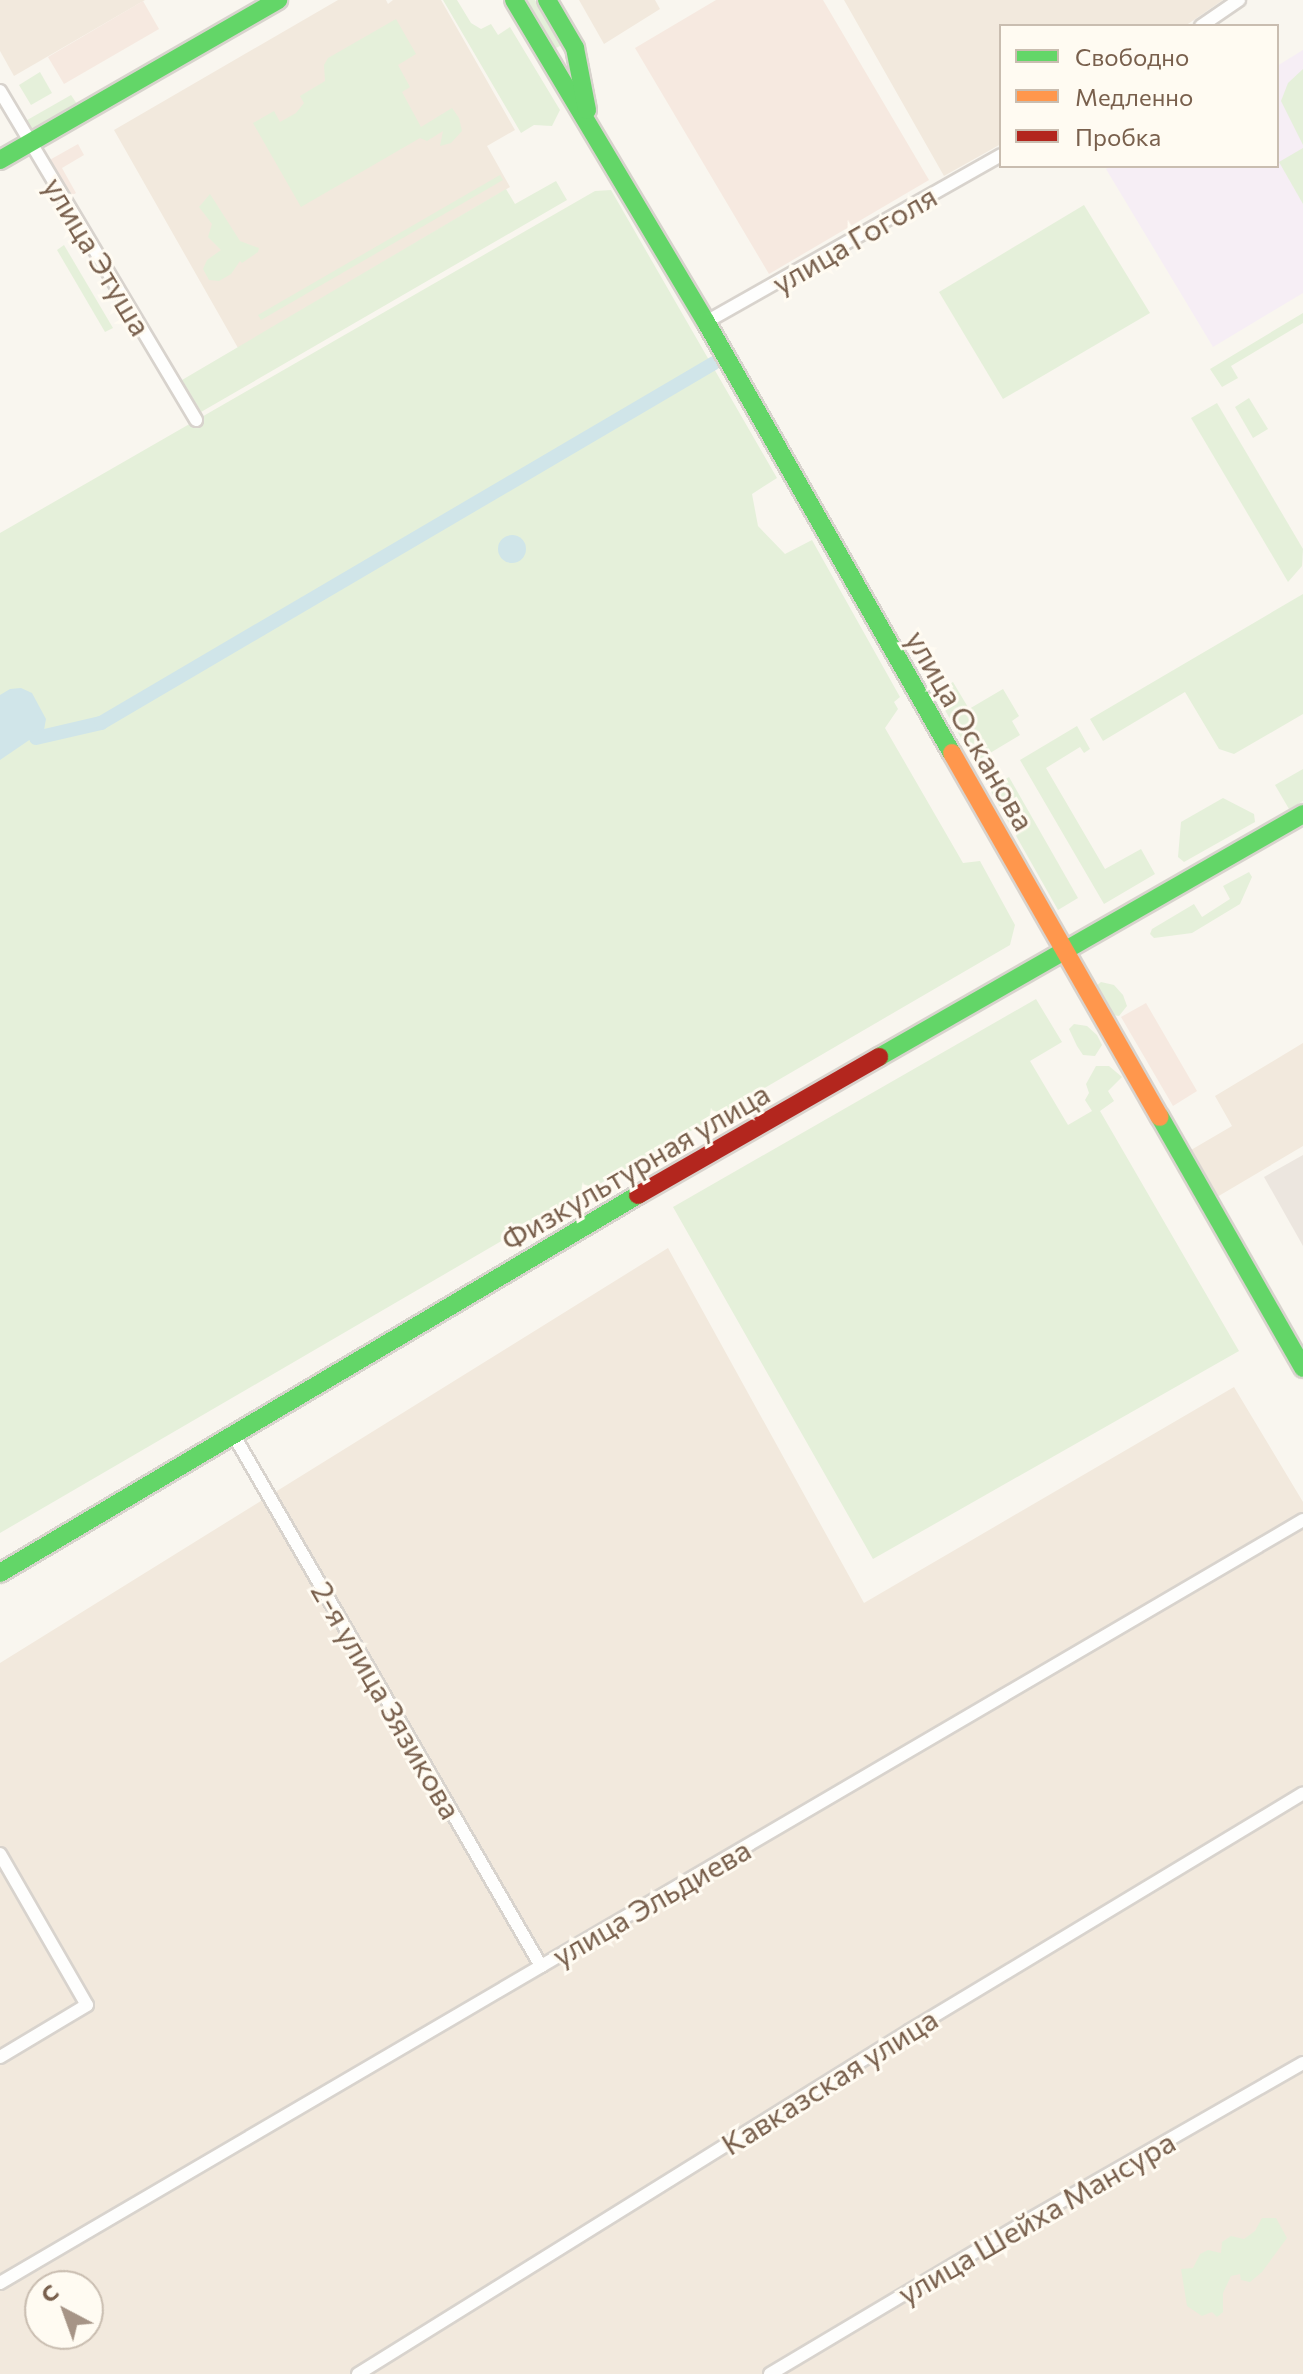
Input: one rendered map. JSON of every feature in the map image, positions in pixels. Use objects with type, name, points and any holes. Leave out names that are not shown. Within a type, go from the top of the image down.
[{"type":"street","points":[[0,160],[278,0]]},
{"type":"street","name":"улица Осканова","points":[[514,0],[589,121],[706,322],[1303,1368]]},
{"type":"street","name":"улица Осканова","points":[[547,0],[575,48],[589,121]]},
{"type":"street","points":[[1204,24],[1239,0]]},
{"type":"street","name":"улица Этуша","points":[[0,91],[196,420]]},
{"type":"street","name":"улица Гоголя","points":[[706,322],[999,156]]},
{"type":"street","name":"Физкультурная улица","points":[[0,1573],[233,1434],[1303,814]]},
{"type":"street","name":"2-я улица Зязикова","points":[[233,1434],[541,1966]]},
{"type":"street","name":"улица Эльдиева","points":[[0,2283],[1303,1520]]},
{"type":"street","name":"Кавказская улица","points":[[358,2374],[896,2039],[1303,1793]]},
{"type":"street","points":[[0,1854],[87,2005],[0,2057]]},
{"type":"street","name":"улица Шейха Мансура","points":[[770,2374],[1027,2221],[1303,2063]]},
{"type":"shaded area","points":[[0,0],[145,0],[14,76],[0,51]]},
{"type":"shaded area","points":[[338,0],[386,0],[388,4],[393,0],[441,0],[515,130],[487,146],[510,187],[238,348],[114,130]]},
{"type":"shaded area","points":[[579,0],[655,0],[660,9],[604,44]]},
{"type":"shaded area","points":[[716,0],[823,0],[929,180],[769,274],[635,48]]},
{"type":"shaded area","points":[[844,0],[1223,0],[1188,24],[999,24],[999,145],[944,176]]},
{"type":"shaded area","points":[[143,1],[159,29],[64,84],[48,57]]},
{"type":"shaded area","points":[[1303,50],[1303,293],[1213,347],[1106,169],[1279,168],[1279,65]]},
{"type":"shaded area","points":[[78,144],[84,155],[62,168],[76,193],[67,198],[46,162]]},
{"type":"shaded area","points":[[512,535],[522,539],[526,549],[522,559],[512,563],[502,559],[498,549],[502,539]]},
{"type":"shaded area","points":[[21,688],[32,693],[46,719],[44,730],[0,760],[0,695],[10,689]]},
{"type":"shaded area","points":[[1146,1003],[1197,1091],[1173,1106],[1121,1017]]},
{"type":"shaded area","points":[[1303,1043],[1303,1146],[1217,1197],[1191,1150],[1232,1126],[1215,1096]]},
{"type":"shaded area","points":[[1303,1155],[1303,1246],[1264,1177]]},
{"type":"shaded area","points":[[668,1248],[864,1603],[1234,1387],[1303,1502],[1303,2374],[0,2374],[0,1663]]},
{"type":"green space","points":[[443,0],[457,0],[471,23],[481,29],[491,24],[498,35],[510,27],[560,110],[552,126],[534,125],[521,133]]},
{"type":"green space","points":[[525,0],[535,0],[562,45],[554,49]]},
{"type":"green space","points":[[396,19],[416,54],[398,65],[410,87],[402,92],[421,127],[452,108],[459,118],[462,131],[451,143],[440,146],[443,131],[427,141],[420,138],[301,207],[253,123],[274,111],[280,122],[296,113],[304,103],[300,96],[325,81],[324,65],[328,58]]},
{"type":"green space","points":[[1303,69],[1303,145],[1281,101],[1288,83]]},
{"type":"green space","points":[[40,72],[52,93],[31,105],[19,85]]},
{"type":"green space","points":[[71,95],[77,104],[39,126],[32,128],[22,123]]},
{"type":"green space","points":[[1303,148],[1303,204],[1279,162]]},
{"type":"green space","points":[[500,175],[503,180],[261,320],[258,315]]},
{"type":"green space","points":[[556,181],[567,200],[201,412],[182,380],[506,189],[515,204]]},
{"type":"green space","points":[[611,190],[777,478],[752,494],[758,526],[785,554],[812,540],[900,697],[894,702],[898,709],[885,728],[963,863],[980,861],[1015,925],[1010,945],[0,1533],[0,533],[595,191]]},
{"type":"green space","points":[[210,194],[240,241],[259,248],[258,252],[242,263],[240,261],[231,274],[219,281],[209,280],[203,269],[207,260],[221,250],[208,237],[212,224],[199,207]]},
{"type":"green space","points":[[1084,205],[1150,313],[1003,399],[939,292]]},
{"type":"green space","points":[[64,245],[113,328],[105,332],[57,250]]},
{"type":"green space","points":[[1303,313],[1303,323],[1231,366],[1238,378],[1222,387],[1210,369]]},
{"type":"green space","points":[[1249,398],[1268,429],[1253,438],[1235,407]]},
{"type":"green space","points":[[1217,403],[1303,549],[1302,566],[1288,582],[1191,418]]},
{"type":"green space","points":[[1303,594],[1303,714],[1234,754],[1219,749],[1185,692],[1103,741],[1090,719]]},
{"type":"green space","points":[[953,682],[969,709],[1003,689],[1019,716],[1012,721],[1020,735],[975,762],[935,693]]},
{"type":"green space","points":[[1077,726],[1090,749],[1084,753],[1080,747],[1046,768],[1105,869],[1141,849],[1155,874],[1104,904],[1020,760]]},
{"type":"green space","points":[[1303,769],[1303,801],[1289,809],[1275,785]]},
{"type":"green space","points":[[1009,777],[1078,898],[1058,910],[989,788]]},
{"type":"green space","points":[[1223,798],[1254,814],[1255,822],[1184,862],[1178,857],[1181,822]]},
{"type":"green space","points":[[1249,872],[1252,877],[1240,904],[1192,933],[1154,938],[1150,934],[1152,929],[1194,904],[1202,917],[1230,899],[1223,886]]},
{"type":"green space","points":[[1101,982],[1114,985],[1123,995],[1127,1006],[1119,1016],[1107,1014],[1095,987]]},
{"type":"green space","points":[[1036,999],[1062,1042],[1030,1061],[1068,1125],[1092,1111],[1085,1100],[1089,1093],[1086,1084],[1096,1066],[1109,1066],[1122,1077],[1108,1091],[1114,1101],[1100,1111],[1239,1351],[873,1559],[673,1207]]},
{"type":"green space","points":[[1074,1024],[1087,1026],[1097,1035],[1102,1045],[1095,1056],[1083,1055],[1077,1046],[1069,1029]]},
{"type":"green space","points":[[1262,2218],[1276,2218],[1287,2238],[1262,2272],[1250,2282],[1241,2280],[1240,2274],[1231,2276],[1223,2293],[1223,2312],[1217,2317],[1212,2312],[1202,2316],[1187,2306],[1181,2269],[1193,2268],[1200,2254],[1208,2250],[1221,2253],[1222,2242],[1231,2236],[1244,2239],[1255,2231]]},
{"type":"waterway","points":[[36,738],[101,723],[714,363]]},
{"type":"traffic: fast","points":[[0,160],[278,0]]},
{"type":"traffic: fast","points":[[514,0],[706,322],[952,753]]},
{"type":"traffic: fast","points":[[547,0],[575,48],[587,110]]},
{"type":"traffic: fast","points":[[879,1057],[1303,814]]},
{"type":"traffic: fast","points":[[1160,1117],[1303,1368]]},
{"type":"traffic: fast","points":[[0,1573],[638,1195]]},
{"type":"traffic: slow","points":[[952,753],[1160,1117]]},
{"type":"traffic: jam","points":[[638,1195],[879,1057]]}]
